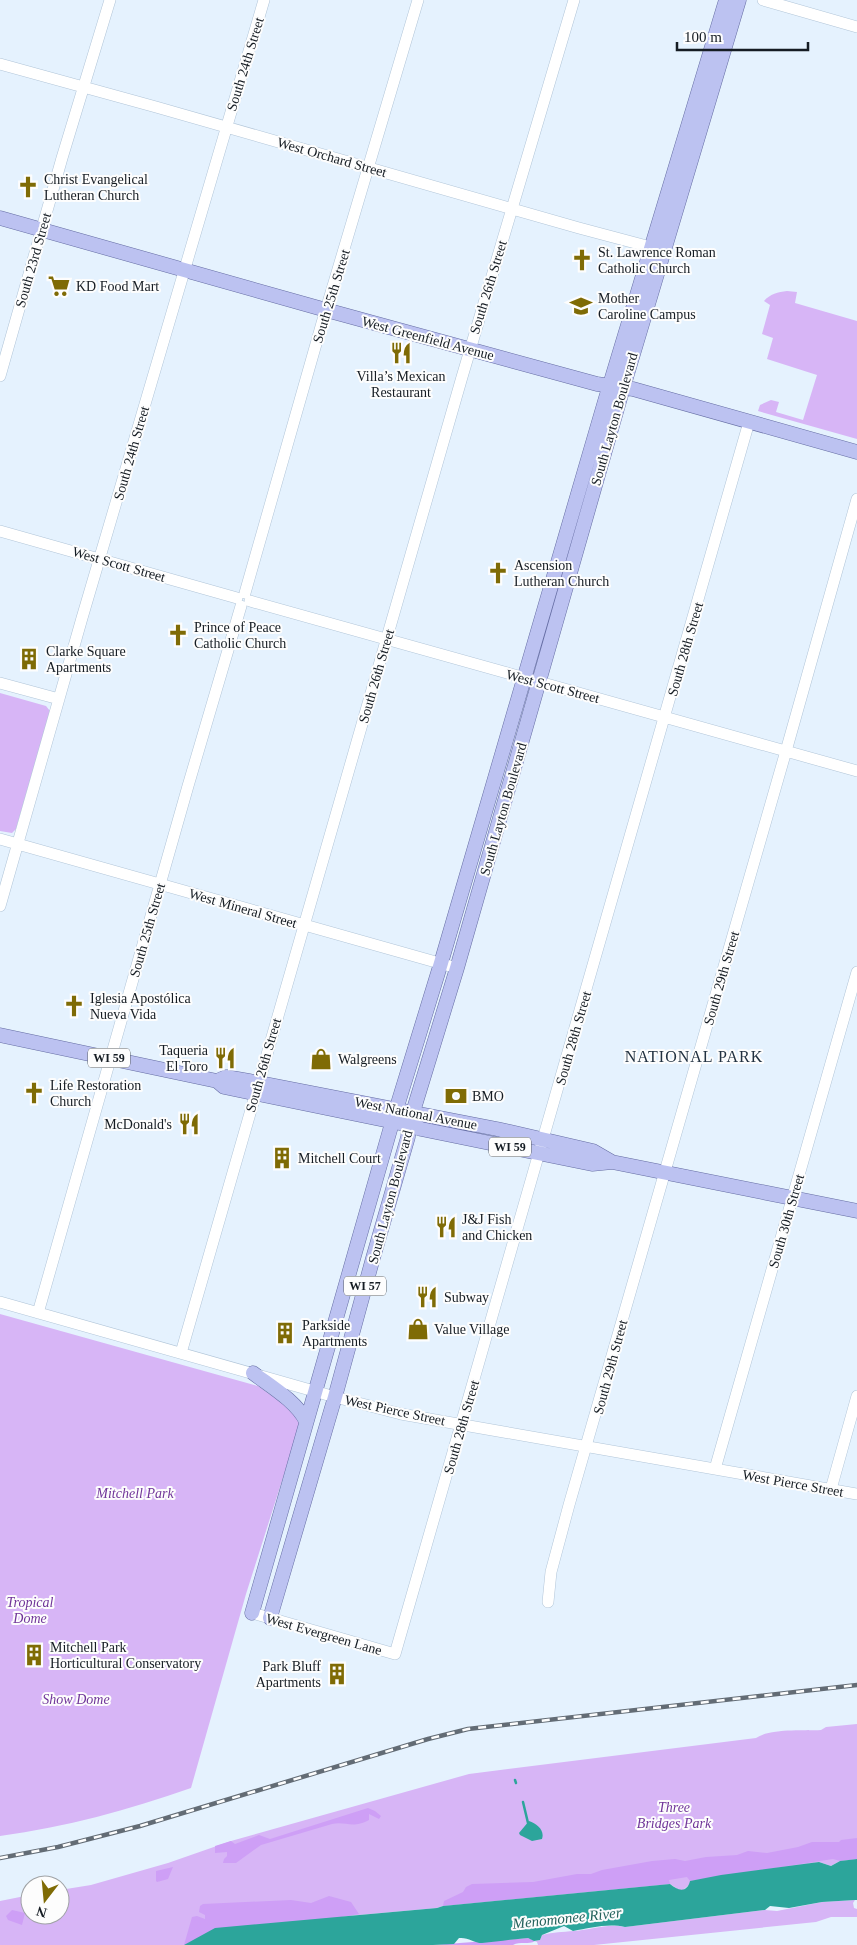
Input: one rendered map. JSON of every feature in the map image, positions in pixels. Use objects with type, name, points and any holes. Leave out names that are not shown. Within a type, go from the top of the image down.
[{"type":"main road","name":"South Layton Boulevard","points":[[658,249],[726,0]]},
{"type":"main road","name":"South Layton Boulevard","points":[[252,1613],[367,1209],[441,963],[522,678],[739,0]]},
{"type":"main road","name":"West Greenfield Avenue","points":[[0,218],[326,310],[616,387],[632,389],[857,452]]},
{"type":"main road","name":"South Layton Boulevard","points":[[270,1618],[336,1397],[412,1119],[539,683],[616,387]]},
{"type":"main road","name":"West National Avenue","points":[[0,1035],[217,1081],[226,1077],[256,1088],[412,1119],[421,1129],[542,1147],[592,1164],[612,1162],[857,1211]]},
{"type":"main road","points":[[367,1209],[376,1212],[378,1216],[372,1241],[373,1258]]},
{"type":"main road","points":[[253,1373],[291,1403],[303,1415],[306,1421]]},
{"type":"street","name":"South 23rd Street","points":[[0,376],[41,230],[110,0]]},
{"type":"street","name":"South 24th Street","points":[[0,906],[264,0]]},
{"type":"street","name":"South 25th Street","points":[[38,1313],[188,786],[418,0]]},
{"type":"street","name":"South 26th Street","points":[[181,1353],[470,349],[574,0]]},
{"type":"street","points":[[763,0],[857,26]]},
{"type":"street","name":"West Orchard Street","points":[[0,64],[658,249]]},
{"type":"street","name":"South 28th Street","points":[[396,1654],[749,422]]},
{"type":"street","name":"South 29th Street","points":[[548,1602],[551,1572],[857,499]]},
{"type":"street","name":"West Scott Street","points":[[0,531],[857,772]]},
{"type":"street","points":[[0,683],[59,699]]},
{"type":"street","name":"West Mineral Street","points":[[0,839],[457,968]]},
{"type":"street","name":"South 30th Street","points":[[715,1469],[857,972]]},
{"type":"street","name":"West Pierce Street","points":[[0,1302],[401,1414],[462,1423],[587,1447],[857,1494]]},
{"type":"street","points":[[831,1489],[857,1396]]},
{"type":"street","name":"West Evergreen Lane","points":[[252,1613],[396,1654]]},
{"type":"green space","points":[[787,291],[797,292],[795,303],[857,321],[857,439],[758,411],[760,405],[771,400],[779,402],[776,412],[803,420],[817,375],[767,359],[773,338],[762,334],[770,305],[764,301],[774,294]]},
{"type":"green space","points":[[0,693],[46,706],[50,711],[16,829],[12,833],[0,831]]},
{"type":"green space","name":"Mitchell Park","points":[[0,1314],[258,1386],[299,1415],[300,1424],[246,1594],[191,1788],[97,1817],[49,1828],[0,1836]]},
{"type":"green space","name":"Three Bridges Park","points":[[857,1724],[857,1859],[840,1861],[831,1866],[819,1862],[689,1885],[683,1890],[679,1890],[670,1884],[215,1928],[184,1945],[0,1945],[0,1901],[20,1897],[20,1925],[70,1925],[70,1888],[91,1885],[168,1863],[231,1841],[469,1774],[756,1738],[778,1731],[821,1730],[826,1727]]},
{"type":"green space","points":[[855,1900],[853,1903],[854,1908],[857,1909],[857,1917],[831,1917],[816,1922],[594,1945],[538,1945],[534,1941],[540,1940],[542,1935],[606,1926],[625,1927],[765,1910],[777,1911],[822,1902]]},
{"type":"shaded area","points":[[368,1808],[381,1816],[379,1819],[369,1814],[369,1820],[363,1823],[332,1824],[261,1845],[236,1863],[223,1863],[227,1852],[215,1853],[215,1846],[231,1841],[235,1844],[259,1835],[270,1839]]},
{"type":"shaded area","points":[[857,1838],[857,1859],[840,1861],[833,1859],[690,1881],[687,1877],[669,1880],[670,1884],[443,1906],[444,1901],[463,1892],[466,1887],[472,1884],[533,1882],[577,1874],[591,1874],[602,1870],[652,1861],[675,1859],[685,1861],[706,1857],[737,1855],[748,1851],[767,1853],[798,1847],[812,1842],[839,1842],[841,1840]]},
{"type":"shaded area","points":[[173,1867],[168,1879],[156,1881],[156,1871]]},
{"type":"shaded area","points":[[329,1896],[351,1902],[359,1914],[184,1945],[192,1917],[197,1916],[205,1919],[205,1915],[199,1912],[200,1906],[203,1904],[291,1900],[311,1903]]},
{"type":"shaded area","points":[[12,1910],[20,1912],[20,1924],[8,1920],[6,1916]]},
{"type":"shaded area","points":[[528,1938],[535,1941],[513,1945],[433,1945]]},
{"type":"water","points":[[529,1821],[540,1828],[543,1836],[542,1839],[532,1841],[520,1835],[519,1833]]},
{"type":"water","name":"Menomonee River","points":[[857,1859],[857,1900],[822,1902],[789,1908],[770,1906],[765,1910],[625,1927],[592,1927],[573,1931],[564,1926],[542,1935],[540,1940],[534,1941],[528,1938],[482,1943],[459,1938],[454,1944],[433,1945],[184,1945],[215,1928],[670,1884],[682,1890],[687,1888],[690,1881],[721,1875],[819,1862],[831,1866],[840,1861]]},
{"type":"waterway","points":[[523,1802],[528,1823]]},
{"type":"railway","points":[[0,1858],[58,1847],[140,1826],[428,1739],[468,1729],[857,1685]]},
{"type":"place","name":"Christ Evangelical Lutheran Church","points":[[28,187]]},
{"type":"place","name":"St. Lawrence Roman Catholic Church","points":[[582,260]]},
{"type":"place","name":"KD Food Mart","points":[[59,286]]},
{"type":"place","name":"Mother Caroline Campus","points":[[581,306]]},
{"type":"place","name":"Villa’s Mexican Restaurant","points":[[401,353]]},
{"type":"place","name":"Ascension Lutheran Church","points":[[498,573]]},
{"type":"place","name":"Prince of Peace Catholic Church","points":[[178,635]]},
{"type":"place","name":"Clarke Square Apartments","points":[[29,659]]},
{"type":"place","name":"Iglesia Apostólica Nueva Vida","points":[[74,1006]]},
{"type":"place","name":"Taqueria El Toro","points":[[225,1058]]},
{"type":"place","name":"Walgreens","points":[[321,1059]]},
{"type":"place","name":"Life Restoration Church","points":[[34,1093]]},
{"type":"place","name":"BMO","points":[[456,1096]]},
{"type":"place","name":"McDonald's","points":[[189,1124]]},
{"type":"place","name":"Mitchell Court","points":[[282,1158]]},
{"type":"place","name":"J&J Fish and Chicken","points":[[446,1227]]},
{"type":"place","name":"Subway","points":[[427,1297]]},
{"type":"place","name":"Value Village","points":[[418,1329]]},
{"type":"place","name":"Parkside Apartments","points":[[285,1333]]},
{"type":"place","name":"Mitchell Park Horticultural Conservatory","points":[[34,1655]]},
{"type":"place","name":"Park Bluff Apartments","points":[[337,1674]]},
{"type":"district","name":"NATIONAL PARK","points":[[694,1056]]},
{"type":"park label","name":"Tropical Dome","points":[[30,1610]]},
{"type":"park label","name":"Show Dome","points":[[76,1699]]}]
